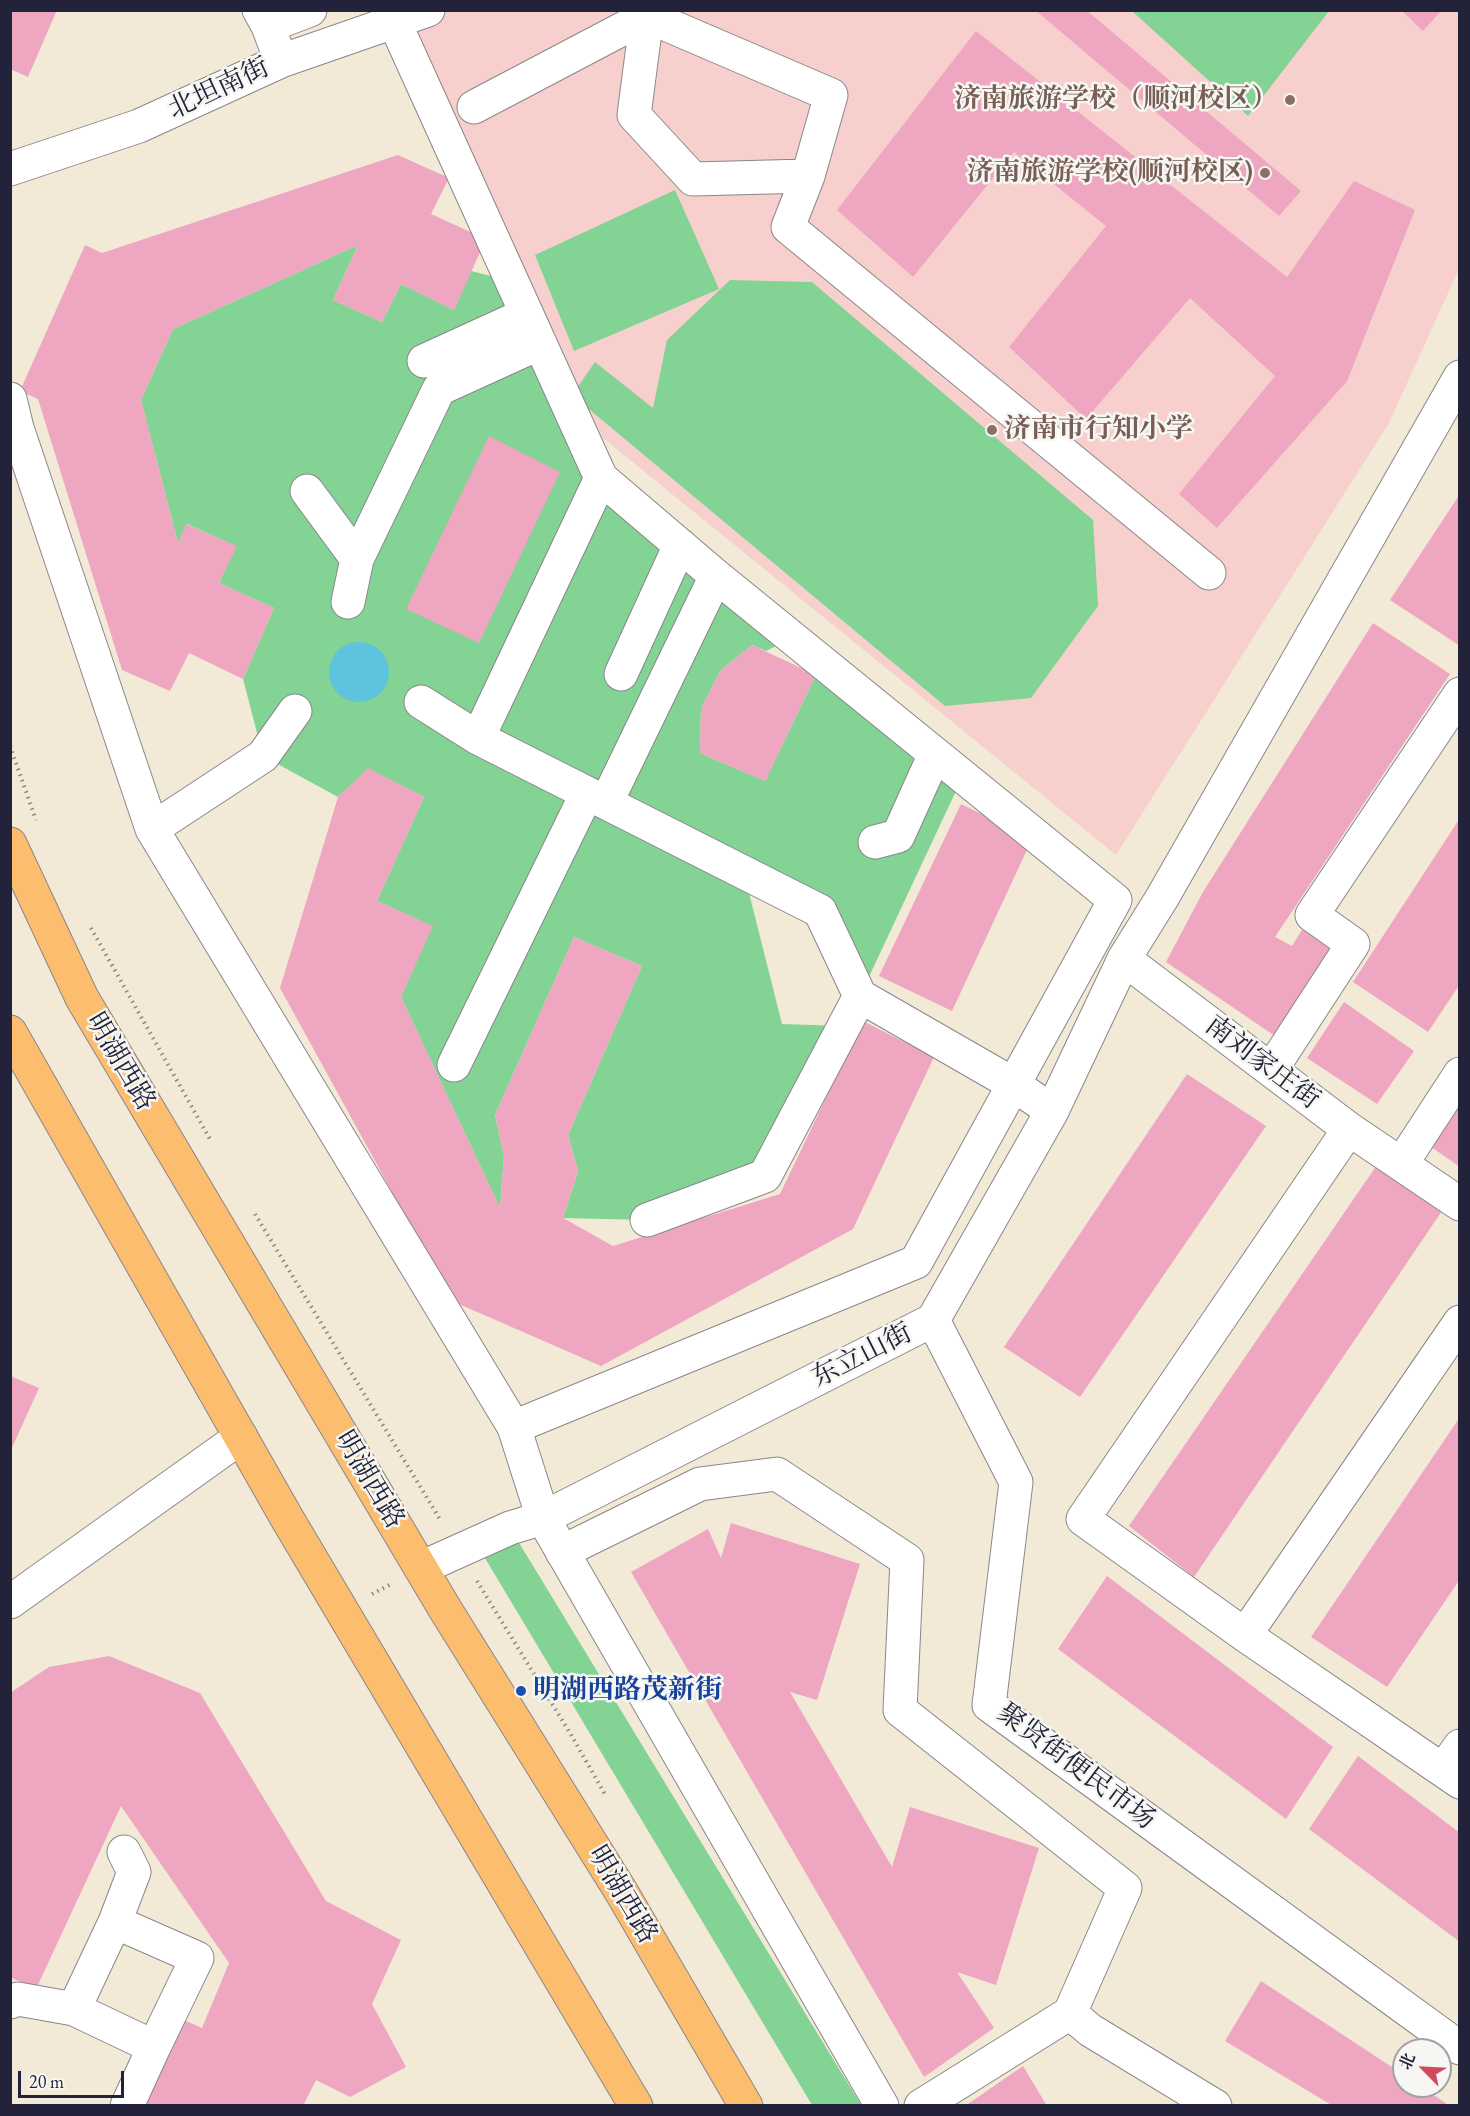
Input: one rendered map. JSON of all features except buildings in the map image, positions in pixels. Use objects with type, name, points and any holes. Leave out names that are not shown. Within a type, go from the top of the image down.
[{"type":"main road","name":"明湖西路","points":[[10,844],[82,998],[451,1619],[622,1893],[746,2106]]},
{"type":"main road","points":[[10,1032],[241,1437],[636,2106]]},
{"type":"street","points":[[281,61],[264,18],[310,10]]},
{"type":"street","name":"北坦南街","points":[[10,169],[139,126],[281,61],[428,10]]},
{"type":"street","points":[[474,107],[646,13]]},
{"type":"street","points":[[646,13],[831,95],[808,176],[788,227],[1209,573]]},
{"type":"street","points":[[646,13],[634,115],[693,178],[808,176]]},
{"type":"street","points":[[394,21],[600,478],[716,576],[1115,900],[915,1262],[514,1427]]},
{"type":"street","points":[[424,361],[527,314]]},
{"type":"street","points":[[348,602],[357,559],[439,389],[540,343]]},
{"type":"street","name":"东立山街","points":[[421,1568],[510,1528],[543,1518],[933,1320],[1052,1111],[1124,959],[1162,898],[1460,377]]},
{"type":"street","points":[[10,399],[17,428],[152,829],[514,1427],[543,1518],[882,2106]]},
{"type":"street","points":[[478,738],[600,478]]},
{"type":"street","points":[[307,491],[357,559]]},
{"type":"street","points":[[621,674],[680,545]]},
{"type":"street","points":[[454,1065],[716,576]]},
{"type":"street","points":[[1271,1070],[1353,944],[1312,915],[1460,694]]},
{"type":"street","points":[[421,702],[478,738],[820,911],[860,996],[1013,1084],[1052,1111]]},
{"type":"street","points":[[152,829],[263,756],[295,711]]},
{"type":"street","points":[[875,842],[898,836],[935,754]]},
{"type":"street","name":"南刘家庄街","points":[[1124,959],[1349,1129],[1460,1204]]},
{"type":"street","points":[[647,1220],[765,1176],[860,996]]},
{"type":"street","points":[[1402,1163],[1460,1074]]},
{"type":"street","points":[[1349,1129],[1083,1519],[1245,1635],[1454,1766]]},
{"type":"street","name":"聚贤街便民市场","points":[[933,1320],[1016,1482],[989,1705],[1460,2048]]},
{"type":"street","points":[[1245,1635],[1460,1323]]},
{"type":"street","points":[[10,1602],[241,1437]]},
{"type":"street","points":[[562,1552],[700,1485],[777,1474],[907,1560],[900,1710],[1125,1888],[1070,2013],[921,2106]]},
{"type":"street","points":[[74,2008],[115,1922],[134,1872],[124,1852]]},
{"type":"street","points":[[115,1922],[197,1958],[127,2106]]},
{"type":"street","points":[[10,2002],[18,1999],[74,2008],[154,2047]]},
{"type":"street","points":[[1070,2013],[1090,2030],[1215,2106]]},
{"type":"path","points":[[10,746],[40,829]]},
{"type":"path","points":[[88,923],[217,1151]]},
{"type":"path","points":[[254,1213],[570,1732],[611,1805]]},
{"type":"path","points":[[342,1610],[421,1568]]},
{"type":"shaded area","name":"济南市行知小学","points":[[428,10],[1459,11],[1459,269],[1389,423],[1116,855],[603,438],[394,21]]},
{"type":"green space","points":[[1132,11],[1329,11],[1248,116]]},
{"type":"green space","points":[[675,190],[719,289],[574,351],[535,255]]},
{"type":"green space","points":[[358,245],[333,300],[382,322],[401,284],[454,310],[471,271],[511,281],[601,478],[792,638],[766,651],[752,645],[720,671],[701,709],[700,753],[765,781],[816,675],[963,776],[860,996],[820,911],[744,873],[782,1024],[843,1026],[765,1176],[647,1220],[563,1218],[578,1171],[568,1135],[642,966],[574,937],[495,1115],[504,1156],[500,1208],[401,997],[432,926],[377,901],[424,797],[368,769],[338,797],[263,756],[243,679],[274,608],[219,583],[236,546],[187,524],[178,543],[141,400],[173,329]]},
{"type":"green space","points":[[730,280],[812,282],[1093,520],[1098,606],[1031,698],[945,706],[572,395],[595,362],[653,408],[667,340]]},
{"type":"green space","points":[[510,1528],[861,2105],[812,2105],[476,1543]]},
{"type":"water","points":[[353,642],[365,642],[376,647],[384,655],[389,672],[387,684],[376,697],[365,702],[353,702],[342,697],[334,689],[329,678],[329,666],[334,655],[342,647]]},
{"type":"place","name":"济南旅游学校（顺河校区）","points":[[1290,100]]},
{"type":"place","name":"济南旅游学校(顺河校区)","points":[[1265,173]]},
{"type":"place","name":"济南市行知小学","points":[[992,430]]},
{"type":"place","name":"明湖西路茂新街","points":[[521,1691]]}]
